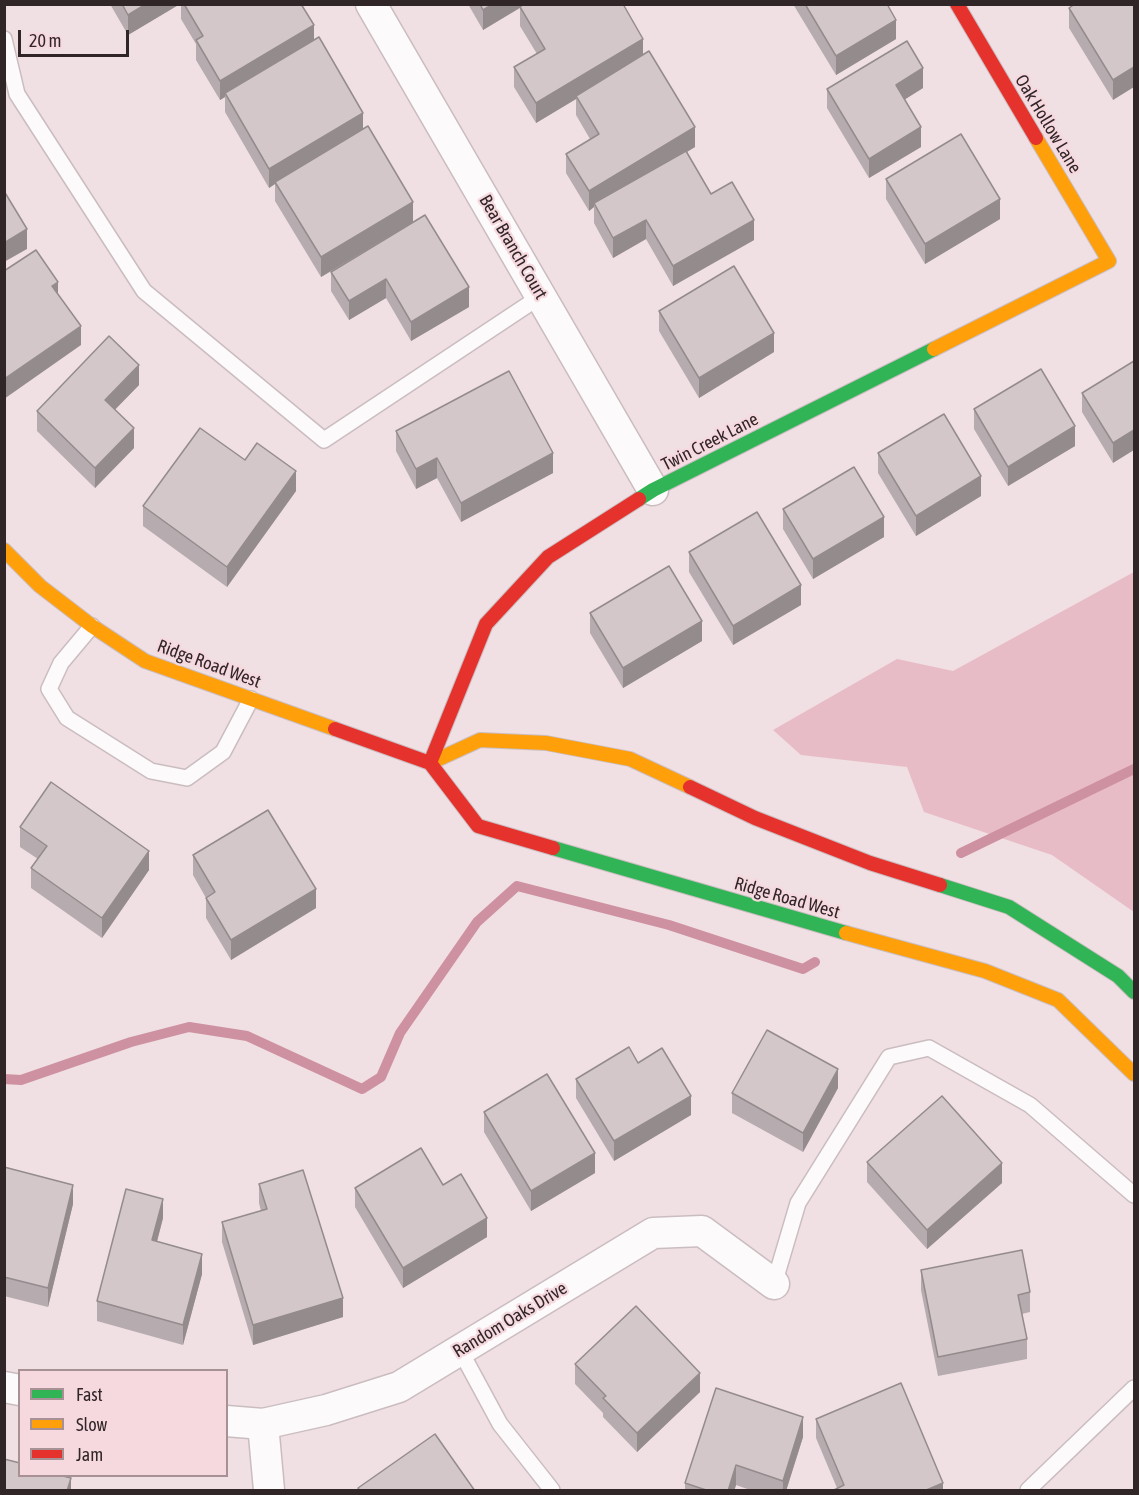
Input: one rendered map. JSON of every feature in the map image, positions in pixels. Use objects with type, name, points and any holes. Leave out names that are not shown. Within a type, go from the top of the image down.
[{"type":"street","name":"Bear Branch Court","points":[[371,4],[653,490]]},
{"type":"street","name":"Oak Hollow Lane","points":[[957,4],[1109,261]]},
{"type":"street","name":"Twin Creek Lane","points":[[430,763],[486,624],[548,557],[653,490],[1109,261]]},
{"type":"street","name":"Ridge Road West","points":[[4,550],[40,586],[92,626],[145,661],[430,763],[478,826],[756,908],[985,971],[1058,1000],[1134,1072]]},
{"type":"street","points":[[430,763],[480,740],[546,743],[630,759],[755,818],[870,863],[1009,908],[1118,976],[1134,992]]},
{"type":"street","name":"Random Oaks Drive","points":[[228,1421],[263,1424],[326,1410],[399,1387],[653,1233],[702,1231],[774,1284]]},
{"type":"street","points":[[263,1424],[269,1491]]},
{"type":"lane","points":[[4,39],[17,94],[144,291],[324,440],[541,296]]},
{"type":"lane","points":[[92,626],[61,663],[50,689],[67,718],[152,771],[188,778],[223,752],[251,699]]},
{"type":"lane","points":[[774,1284],[798,1203],[889,1057],[929,1048],[1030,1105],[1134,1195]]},
{"type":"lane","points":[[460,1350],[500,1424],[552,1491]]},
{"type":"lane","points":[[1028,1491],[1134,1389]]},
{"type":"shaded area","points":[[1134,572],[1134,912],[1052,855],[924,812],[907,767],[801,755],[773,730],[897,659],[953,671]]},
{"type":"building","points":[[122,4],[146,4],[128,15]]},
{"type":"building","points":[[184,4],[301,4],[314,25],[220,81],[196,40],[203,36]]},
{"type":"building","points":[[480,4],[493,4],[483,10]]},
{"type":"building","points":[[524,4],[623,4],[643,39],[536,103],[514,67],[545,49],[520,7]]},
{"type":"building","points":[[805,4],[887,4],[896,20],[836,56]]},
{"type":"building","points":[[1075,4],[1134,4],[1134,67],[1113,80],[1069,8]]},
{"type":"building","points":[[319,37],[363,113],[269,169],[225,93]]},
{"type":"building","points":[[907,41],[923,68],[896,85],[921,127],[869,159],[827,89]]},
{"type":"building","points":[[649,51],[695,127],[589,191],[566,154],[599,134],[576,96]]},
{"type":"building","points":[[368,126],[413,202],[321,257],[275,182]]},
{"type":"building","points":[[961,134],[1000,199],[925,244],[886,179]]},
{"type":"building","points":[[686,151],[711,194],[732,182],[754,220],[673,266],[646,220],[613,238],[594,203]]},
{"type":"building","points":[[4,191],[27,229],[4,243]]},
{"type":"building","points":[[425,215],[469,287],[411,322],[386,279],[349,301],[331,272]]},
{"type":"building","points":[[36,250],[58,282],[52,286],[81,326],[4,379],[4,271]]},
{"type":"building","points":[[734,266],[774,333],[699,378],[659,311]]},
{"type":"building","points":[[109,336],[139,365],[105,400],[134,428],[95,468],[37,411]]},
{"type":"building","points":[[1134,361],[1134,430],[1113,443],[1082,393]]},
{"type":"building","points":[[1041,369],[1075,426],[1008,467],[974,409]]},
{"type":"building","points":[[509,371],[553,453],[461,503],[437,458],[416,469],[396,431]]},
{"type":"building","points":[[944,414],[981,476],[916,516],[878,453]]},
{"type":"building","points":[[200,428],[245,460],[257,443],[296,471],[227,567],[143,506]]},
{"type":"building","points":[[854,467],[884,517],[813,559],[783,509]]},
{"type":"building","points":[[757,512],[801,585],[733,626],[689,552]]},
{"type":"building","points":[[669,566],[702,621],[623,668],[590,613]]},
{"type":"building","points":[[51,782],[149,851],[102,918],[31,868],[47,846],[20,827]]},
{"type":"building","points":[[268,810],[316,889],[231,940],[206,898],[215,892],[193,855]]},
{"type":"building","points":[[767,1030],[838,1069],[803,1133],[732,1093]]},
{"type":"building","points":[[629,1047],[638,1063],[662,1048],[691,1096],[614,1141],[576,1079]]},
{"type":"building","points":[[547,1074],[595,1153],[531,1191],[484,1112]]},
{"type":"building","points":[[942,1096],[1002,1163],[927,1230],[867,1162]]},
{"type":"building","points":[[421,1148],[443,1185],[461,1174],[487,1218],[403,1268],[355,1188]]},
{"type":"building","points":[[4,1167],[73,1185],[48,1288],[4,1277]]},
{"type":"building","points":[[303,1170],[343,1298],[253,1325],[222,1222],[267,1209],[259,1184]]},
{"type":"building","points":[[126,1189],[163,1199],[152,1240],[202,1254],[183,1325],[97,1301]]},
{"type":"building","points":[[1022,1250],[1030,1292],[1018,1295],[1027,1339],[938,1357],[921,1270]]},
{"type":"building","points":[[636,1306],[700,1373],[637,1433],[603,1398],[606,1396],[575,1364]]},
{"type":"building","points":[[901,1383],[943,1483],[924,1491],[832,1491],[844,1485],[816,1419]]},
{"type":"building","points":[[716,1388],[803,1417],[783,1481],[736,1465],[728,1491],[709,1491],[685,1483]]},
{"type":"building","points":[[435,1434],[475,1491],[360,1491],[358,1488]]},
{"type":"building","points":[[4,1459],[18,1462],[18,1477],[71,1478],[67,1491],[4,1491]]},
{"type":"waterway","points":[[961,853],[1134,769]]},
{"type":"waterway","points":[[4,1079],[21,1080],[131,1042],[189,1027],[247,1036],[362,1089],[381,1077],[400,1033],[477,922],[517,886],[669,925],[803,969],[815,962]]},
{"type":"traffic: fast","points":[[639,499],[934,349]]},
{"type":"traffic: fast","points":[[553,848],[846,933]]},
{"type":"traffic: fast","points":[[940,885],[1009,907],[1118,976],[1134,992]]},
{"type":"traffic: slow","points":[[934,349],[1109,261],[1036,138]]},
{"type":"traffic: slow","points":[[4,550],[40,586],[92,626],[145,661],[335,729]]},
{"type":"traffic: slow","points":[[430,763],[480,740],[546,743],[630,759],[690,787]]},
{"type":"traffic: slow","points":[[846,933],[985,971],[1058,1000],[1134,1074]]},
{"type":"traffic: jam","points":[[957,4],[1036,138]]},
{"type":"traffic: jam","points":[[430,763],[486,624],[548,557],[639,499]]},
{"type":"traffic: jam","points":[[335,729],[430,763],[478,826],[553,848]]},
{"type":"traffic: jam","points":[[690,787],[755,818],[870,863],[940,885]]}]
